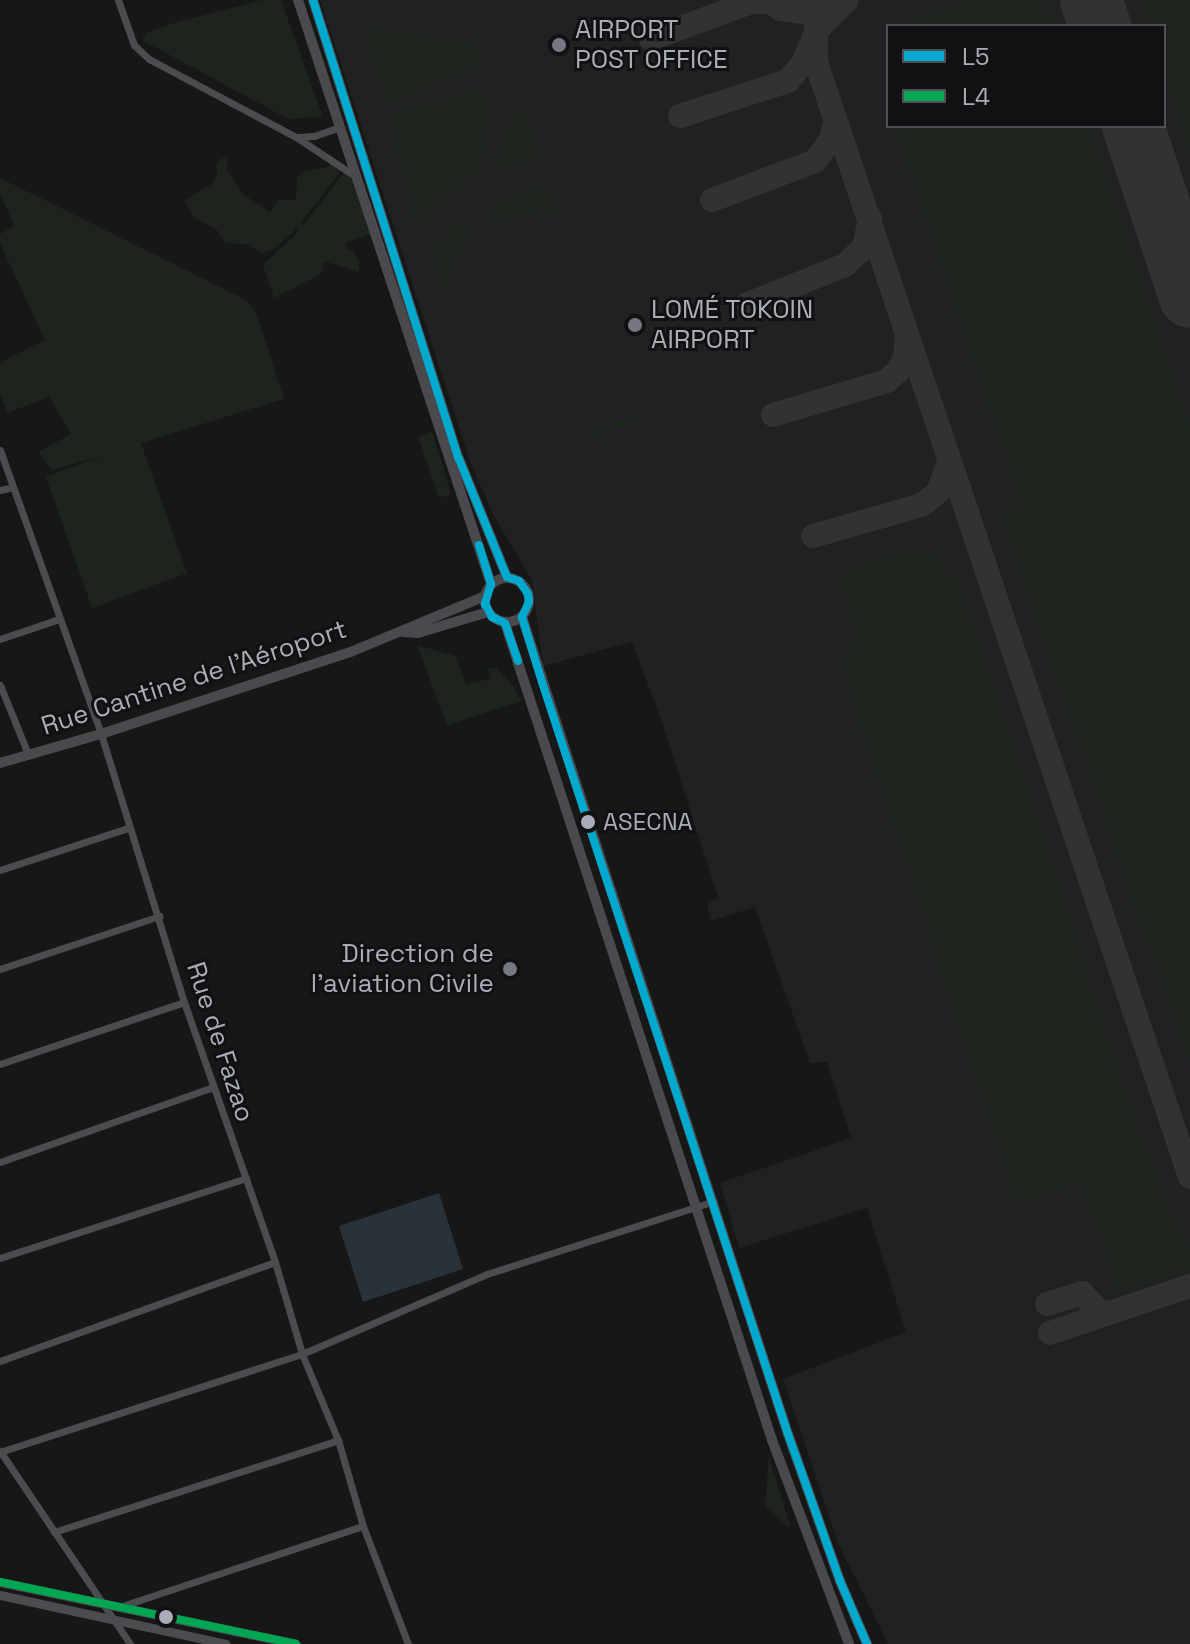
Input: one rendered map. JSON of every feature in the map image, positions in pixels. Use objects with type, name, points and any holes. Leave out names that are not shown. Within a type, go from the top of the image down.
[{"type":"main road","points":[[298,0],[491,584]]},
{"type":"main road","points":[[313,0],[459,459],[507,577]]},
{"type":"main road","points":[[849,1644],[772,1440],[505,623],[488,612],[485,596],[491,584],[507,577],[519,581],[528,594],[529,602],[522,617],[788,1434],[836,1571],[867,1644]]},
{"type":"main road","points":[[401,632],[485,596]]},
{"type":"main road","points":[[401,632],[418,633],[488,612]]},
{"type":"main road","points":[[505,623],[522,617]]},
{"type":"main road","name":"Rue Cantine de l'Aéroport","points":[[0,763],[101,734],[401,632]]},
{"type":"street","points":[[118,0],[134,45],[149,59],[296,137],[357,178]]},
{"type":"street","points":[[296,137],[314,136],[340,127]]},
{"type":"street","name":"Rue de Fazao","points":[[0,450],[101,734],[184,1002],[275,1262],[302,1354],[338,1440],[363,1526],[408,1644]]},
{"type":"street","points":[[0,490],[13,487]]},
{"type":"street","points":[[0,639],[59,619]]},
{"type":"street","points":[[0,685],[28,754]]},
{"type":"street","points":[[0,870],[128,828]]},
{"type":"street","points":[[0,969],[159,916]]},
{"type":"street","points":[[0,1064],[184,1002]]},
{"type":"street","points":[[0,1162],[213,1087]]},
{"type":"street","points":[[0,1258],[246,1178]]},
{"type":"street","points":[[130,1644],[0,1452],[302,1354],[487,1274],[714,1201]]},
{"type":"street","points":[[0,1361],[275,1262]]},
{"type":"street","points":[[54,1532],[338,1440]]},
{"type":"street","points":[[120,1607],[363,1526]]},
{"type":"street","points":[[0,1582],[296,1644]]},
{"type":"street","points":[[0,1595],[226,1644]]},
{"type":"shaded area","points":[[262,0],[281,0],[323,117],[288,119],[142,40],[146,33],[174,23]]},
{"type":"shaded area","points":[[320,0],[1190,0],[1190,1644],[888,1644],[838,1543],[783,1379],[906,1332],[867,1208],[739,1248],[720,1183],[851,1138],[827,1062],[810,1063],[755,907],[711,921],[707,904],[718,897],[662,722],[632,642],[543,666],[532,580],[494,516],[471,464]]},
{"type":"shaded area","points":[[965,0],[1042,0],[1053,12],[1057,24],[903,24]]},
{"type":"shaded area","points":[[1139,0],[1190,0],[1190,152],[1166,80],[1166,24],[1147,24]]},
{"type":"shaded area","points":[[359,24],[472,44],[479,51],[481,64],[478,69],[386,104]]},
{"type":"shaded area","points":[[487,87],[491,90],[490,119],[478,176],[444,200],[417,229],[388,115]]},
{"type":"shaded area","points":[[525,109],[542,160],[501,173],[496,165],[504,123],[511,114]]},
{"type":"shaded area","points":[[897,128],[1092,128],[1190,428],[1190,1067],[1001,520],[1002,511],[1018,497]]},
{"type":"shaded area","points":[[228,158],[226,168],[244,195],[270,212],[278,200],[296,200],[297,177],[305,171],[329,167],[330,161],[343,169],[294,231],[275,248],[262,253],[245,244],[226,243],[216,229],[195,218],[184,201],[212,184],[220,159]]},
{"type":"shaded area","points":[[345,171],[355,176],[373,234],[346,242],[346,248],[354,251],[359,262],[359,272],[324,261],[321,274],[274,298],[263,265],[297,233],[299,224],[305,223]]},
{"type":"shaded area","points":[[0,178],[248,301],[257,315],[284,399],[141,443],[187,573],[92,608],[46,477],[105,455],[52,470],[39,452],[71,434],[49,397],[7,413],[0,393],[0,362],[45,340],[0,243],[0,234],[14,226],[0,193]]},
{"type":"shaded area","points":[[550,182],[562,217],[541,209],[495,225],[492,222],[490,211],[497,202]]},
{"type":"shaded area","points":[[468,214],[475,219],[441,296],[432,250],[451,226]]},
{"type":"shaded area","points":[[638,417],[640,422],[593,437],[587,434],[590,429],[605,423]]},
{"type":"shaded area","points":[[432,431],[451,494],[439,498],[418,437]]},
{"type":"shaded area","points":[[916,551],[940,559],[960,581],[1132,1105],[1172,1214],[1190,1249],[1190,1270],[1120,1294],[1078,1181],[1016,1206],[838,654],[856,639],[836,572],[899,552]]},
{"type":"shaded area","points":[[417,645],[455,656],[466,684],[491,679],[488,669],[496,668],[513,686],[521,701],[447,725]]},
{"type":"shaded area","points":[[439,1193],[463,1269],[363,1302],[339,1226]]},
{"type":"shaded area","points":[[769,1457],[790,1525],[789,1528],[765,1506]]},
{"type":"taxiway","points":[[766,0],[781,9],[809,13],[831,5]]},
{"type":"taxiway","points":[[816,0],[816,62],[1190,1177]]},
{"type":"taxiway","points":[[680,116],[788,81],[803,63],[817,30],[847,0]]},
{"type":"taxiway","points":[[651,39],[751,2],[767,2]]},
{"type":"taxiway","points":[[712,200],[815,161],[831,140],[835,121]]},
{"type":"taxiway","points":[[748,304],[845,265],[864,247],[870,219]]},
{"type":"taxiway","points":[[773,415],[887,381],[898,371],[905,357],[907,335]]},
{"type":"taxiway","points":[[813,536],[922,505],[938,492],[949,461]]},
{"type":"taxiway","points":[[1050,1333],[1190,1286]]},
{"type":"taxiway","points":[[1047,1304],[1082,1293],[1098,1310],[1109,1313]]},
{"type":"runway","points":[[1091,0],[1099,24]]},
{"type":"runway","points":[[1134,128],[1190,297]]},
{"type":"transit line","name":"L5","points":[[313,0],[459,459],[507,577],[519,581],[528,594],[529,602],[522,617],[542,682],[788,1434],[840,1581],[867,1644]]},
{"type":"transit line","name":"L5","points":[[479,545],[491,584],[485,604],[492,617],[505,623],[518,661]]},
{"type":"transit line","name":"L4","points":[[0,1582],[296,1644]]},
{"type":"place","name":"AIRPORT POST OFFICE","points":[[559,45]]},
{"type":"place","name":"LOMÉ TOKOIN AIRPORT","points":[[635,325]]},
{"type":"place","name":"ASECNA","points":[[588,822]]},
{"type":"place","name":"Direction de l'aviation Civile","points":[[510,969]]}]
